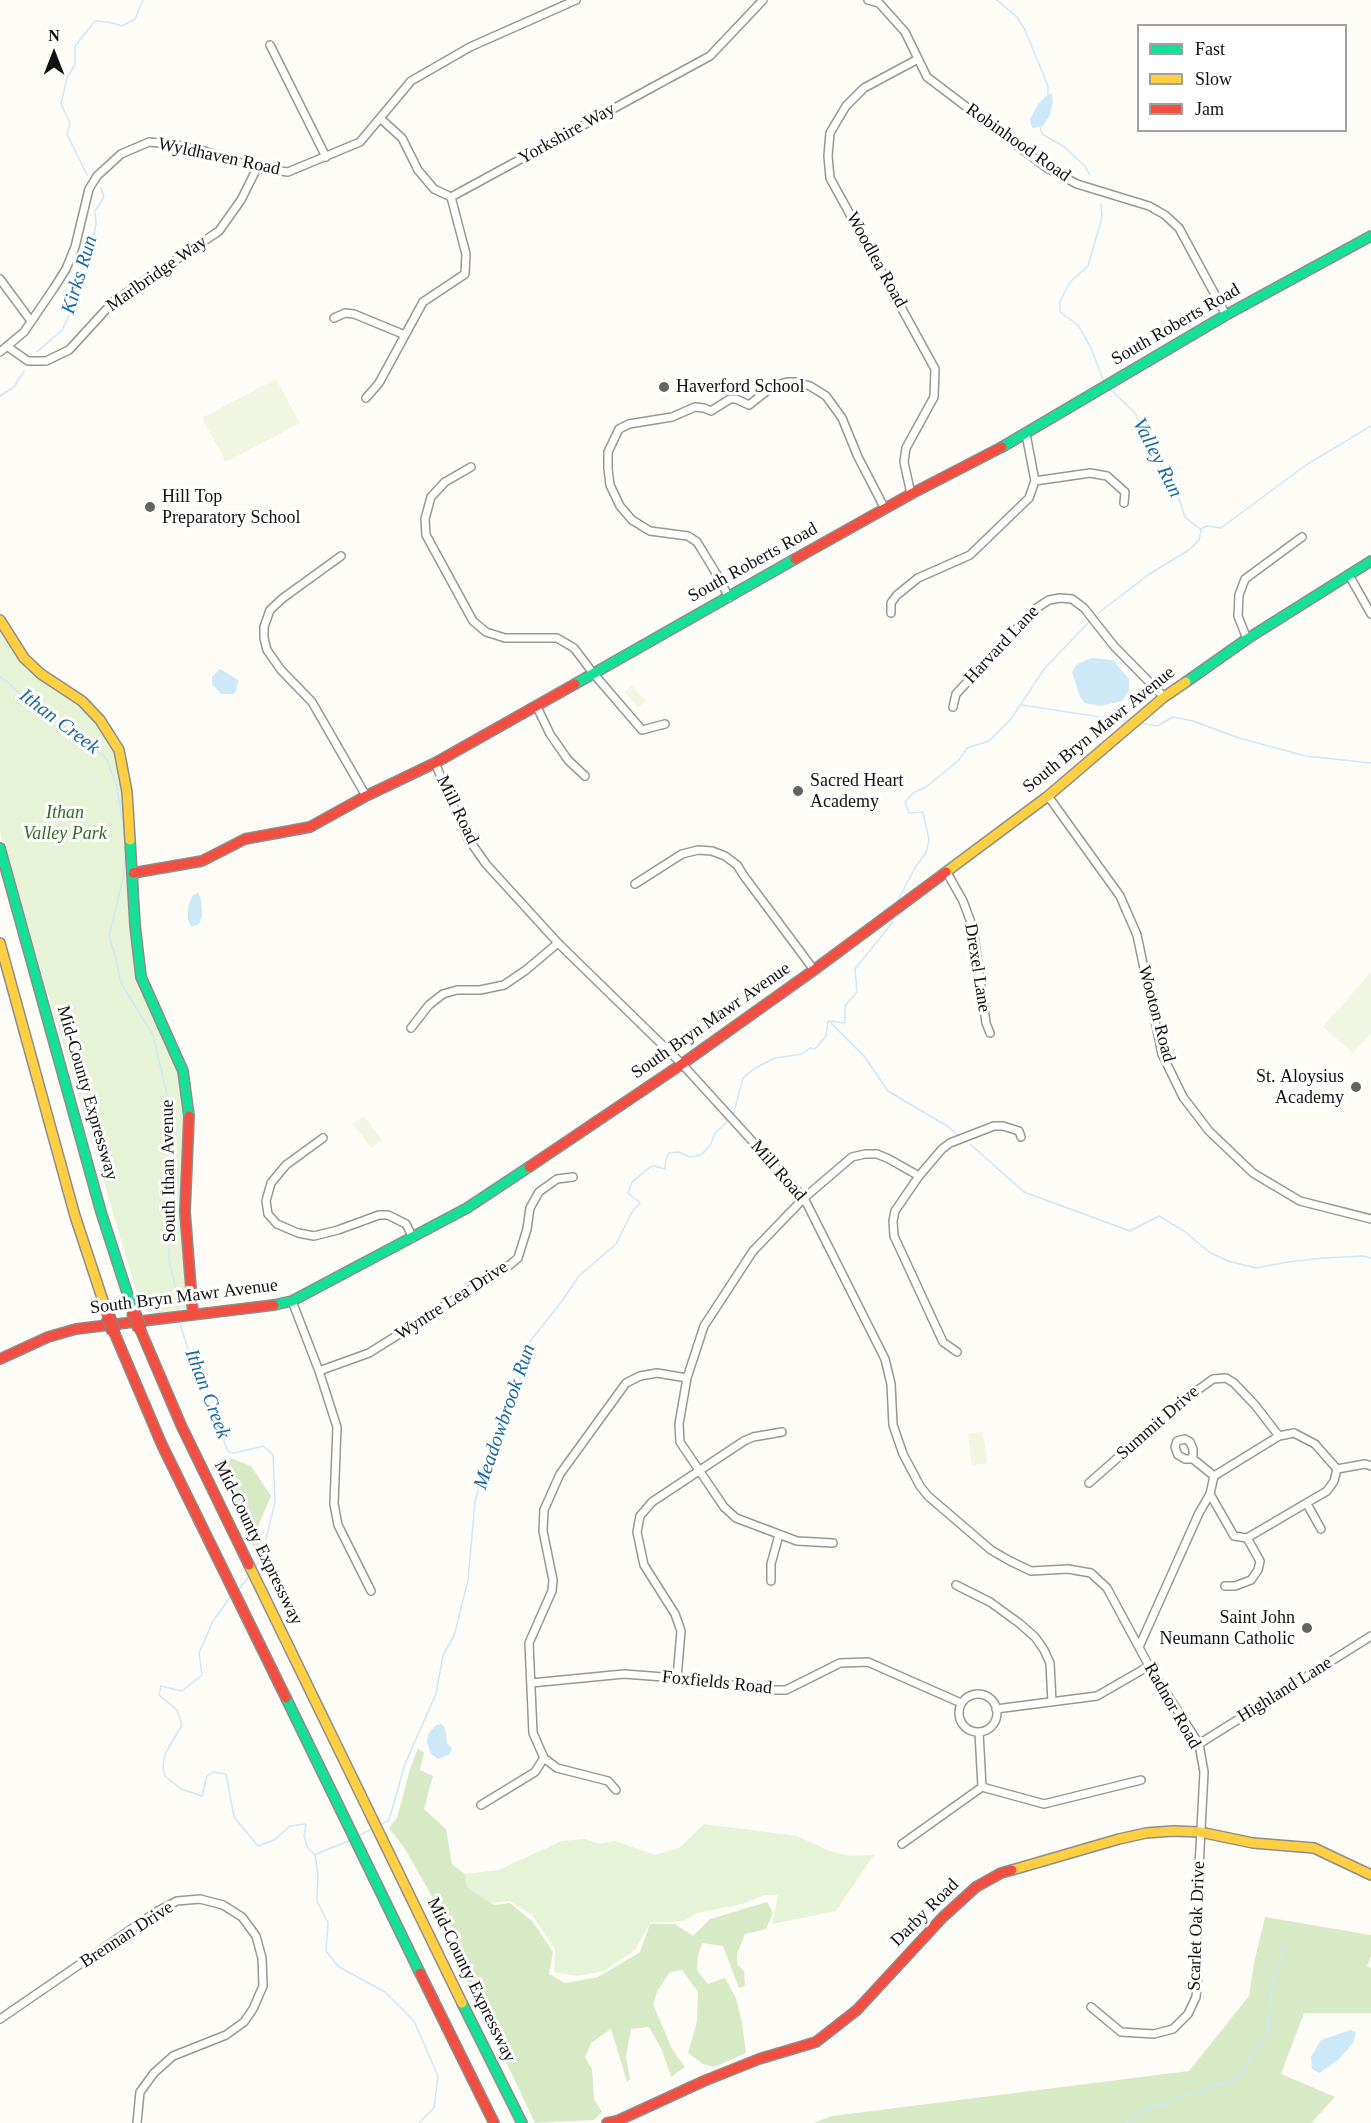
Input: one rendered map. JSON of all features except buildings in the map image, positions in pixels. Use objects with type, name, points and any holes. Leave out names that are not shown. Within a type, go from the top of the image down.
[{"type":"main road","name":"South Roberts Road","points":[[133,873],[202,861],[245,839],[310,827],[366,796],[435,764],[911,494],[1026,434],[1226,315],[1371,236]]},
{"type":"main road","name":"South Bryn Mawr Avenue","points":[[0,1359],[48,1337],[76,1329],[292,1301],[467,1209],[682,1064],[814,970],[1048,796],[1164,697],[1247,639],[1371,561]]},
{"type":"main road","name":"South Ithan Avenue","points":[[0,620],[24,658],[41,674],[82,701],[100,720],[119,750],[127,792],[135,925],[141,977],[151,1004],[183,1071],[188,1102],[190,1125],[186,1156],[183,1315]]},
{"type":"main road","name":"Mid-County Expressway","points":[[0,848],[98,1200],[140,1329],[181,1425],[520,2120]]},
{"type":"main road","points":[[0,943],[81,1236],[114,1332],[162,1446],[492,2121]]},
{"type":"main road","name":"Darby Road","points":[[606,2123],[617,2121],[704,2080],[759,2059],[816,2042],[857,2010],[943,1917],[976,1887],[1000,1873],[1134,1835],[1173,1830],[1200,1832],[1253,1844],[1314,1848],[1371,1875]]},
{"type":"street","name":"Wyldhaven Road","points":[[0,352],[24,332],[66,268],[75,248],[89,189],[97,177],[121,154],[149,142],[172,144],[204,151],[257,168],[288,172],[360,142],[411,81],[471,46],[567,6],[576,0]]},
{"type":"street","name":"Yorkshire Way","points":[[451,197],[710,56],[764,0]]},
{"type":"street","name":"Robinhood Road","points":[[868,0],[879,3],[905,32],[927,77],[1047,168],[1077,184],[1149,206],[1166,215],[1179,228],[1226,315]]},
{"type":"street","points":[[270,45],[327,157]]},
{"type":"street","name":"Woodlea Road","points":[[911,494],[904,462],[906,452],[934,397],[935,369],[830,178],[828,156],[830,133],[846,106],[864,87],[918,59]]},
{"type":"street","points":[[366,398],[379,383],[423,302],[465,274],[466,254],[451,197],[434,189],[418,170],[402,138],[381,118]]},
{"type":"street","name":"Marlbridge Way","points":[[8,347],[28,361],[45,362],[69,350],[113,302],[219,231],[241,200],[257,168]]},
{"type":"street","points":[[0,279],[31,321]]},
{"type":"street","points":[[334,318],[345,313],[354,314],[405,335]]},
{"type":"street","points":[[729,598],[697,542],[688,536],[650,531],[632,520],[620,506],[610,486],[608,469],[609,452],[619,429],[629,424],[672,417],[695,407],[711,411],[730,399],[736,399],[749,405],[773,386],[797,382],[810,386],[826,396],[842,418],[858,457],[885,509]]},
{"type":"street","points":[[891,613],[891,603],[897,595],[918,578],[970,555],[1029,498],[1035,481],[1026,434]]},
{"type":"street","points":[[471,467],[445,482],[431,497],[425,519],[426,535],[473,621],[486,632],[505,638],[557,638],[574,648],[642,730],[666,724]]},
{"type":"street","points":[[1035,481],[1090,473],[1107,476],[1125,492],[1124,503]]},
{"type":"street","points":[[1247,639],[1238,616],[1239,595],[1245,579],[1302,537]]},
{"type":"street","points":[[341,555],[283,597],[270,610],[264,627],[264,638],[267,650],[281,670],[312,702],[366,796]]},
{"type":"street","points":[[1349,574],[1371,614]]},
{"type":"street","name":"Harvard Lane","points":[[954,707],[957,694],[1035,609],[1048,600],[1060,598],[1072,599],[1084,608],[1114,646],[1164,697]]},
{"type":"street","points":[[537,707],[556,743],[568,760],[585,776]]},
{"type":"street","name":"Mill Road","points":[[435,764],[467,837],[486,864],[558,943],[682,1064],[804,1198],[885,1359],[891,1384],[893,1425],[903,1454],[928,1496],[991,1550],[1010,1561],[1031,1570],[1068,1569],[1091,1573],[1107,1588]]},
{"type":"street","name":"Wooton Road","points":[[1048,796],[1120,896],[1137,934],[1162,1053],[1183,1097],[1209,1131],[1253,1173],[1300,1201],[1371,1219]]},
{"type":"street","points":[[635,884],[682,854],[698,850],[712,851],[725,856],[737,865],[814,970]]},
{"type":"street","name":"Drexel Lane","points":[[946,871],[963,901],[974,928],[986,1023],[990,1033]]},
{"type":"street","points":[[411,1028],[429,1005],[443,994],[457,990],[480,990],[504,985],[558,943]]},
{"type":"street","points":[[957,1352],[943,1342],[894,1236],[893,1221],[896,1211],[919,1176],[942,1149],[951,1143],[985,1129],[1003,1125],[1019,1131],[1021,1137]]},
{"type":"street","points":[[323,1138],[286,1165],[271,1183],[266,1201],[268,1215],[277,1224],[298,1233],[314,1236],[339,1230],[379,1215],[388,1215],[406,1224],[413,1238]]},
{"type":"street","points":[[833,1543],[797,1541],[746,1523],[730,1514],[680,1442],[679,1424],[687,1378],[704,1326],[753,1251],[804,1198],[852,1157],[865,1154],[877,1154],[919,1176]]},
{"type":"street","name":"Wyntre Lea Drive","points":[[319,1371],[369,1353],[511,1264],[518,1258],[527,1229],[530,1208],[539,1192],[557,1179],[573,1177]]},
{"type":"street","points":[[292,1301],[319,1371],[337,1427],[334,1504],[339,1525],[371,1591]]},
{"type":"street","points":[[616,1790],[608,1781],[557,1768],[544,1758],[533,1733],[529,1643],[552,1591],[554,1580],[543,1531],[544,1510],[560,1474],[626,1383],[640,1376],[657,1373],[687,1378]]},
{"type":"street","name":"Summit Drive","points":[[1089,1483],[1180,1403],[1213,1379],[1226,1378],[1234,1383],[1279,1436]]},
{"type":"street","points":[[677,1678],[682,1638],[679,1623],[644,1565],[638,1541],[638,1525],[645,1509],[652,1502],[699,1470],[744,1441],[782,1432]]},
{"type":"street","points":[[1139,1647],[1198,1513],[1210,1494],[1214,1476],[1279,1436],[1293,1433],[1316,1444],[1337,1469]]},
{"type":"street","points":[[1193,1459],[1214,1476]]},
{"type":"street","points":[[1337,1469],[1365,1464],[1371,1466]]},
{"type":"street","points":[[1210,1494],[1234,1536],[1247,1538],[1327,1491],[1334,1481],[1337,1469]]},
{"type":"street","points":[[1307,1504],[1321,1529]]},
{"type":"street","points":[[771,1581],[771,1564],[779,1535]]},
{"type":"street","points":[[1225,1586],[1235,1586],[1251,1580],[1258,1569],[1260,1561],[1247,1538]]},
{"type":"street","points":[[956,1585],[990,1602],[1035,1637],[1050,1663],[1052,1702]]},
{"type":"street","name":"Radnor Road","points":[[1107,1588],[1149,1666],[1198,1744],[1204,1772],[1200,1832]]},
{"type":"street","name":"Highland Lane","points":[[1198,1744],[1371,1636]]},
{"type":"street","name":"Foxfields Road","points":[[531,1683],[624,1674],[786,1690],[840,1663],[868,1662],[961,1703]]},
{"type":"street","points":[[996,1709],[1097,1696],[1149,1666]]},
{"type":"street","points":[[981,1694],[990,1698],[996,1709],[997,1714],[993,1725],[979,1732],[968,1730],[958,1714],[961,1703],[970,1695],[981,1694]]},
{"type":"street","points":[[979,1732],[982,1787]]},
{"type":"street","points":[[481,1805],[535,1772],[544,1758]]},
{"type":"street","points":[[982,1787],[1044,1804],[1141,1780]]},
{"type":"street","points":[[902,1844],[982,1787]]},
{"type":"street","name":"Scarlet Oak Drive","points":[[1091,2007],[1121,2032],[1134,2034],[1154,2034],[1173,2029],[1188,2014],[1196,1997],[1198,1973],[1196,1925],[1200,1832]]},
{"type":"street","name":"Brennan Drive","points":[[0,2019],[156,1912],[177,1901],[200,1899],[224,1905],[242,1917],[256,1936],[262,1958],[263,1986],[253,2008],[244,2022],[226,2035],[172,2056],[154,2073],[140,2092],[137,2123]]},
{"type":"green space","points":[[276,379],[300,423],[226,462],[202,418]]},
{"type":"green space","name":"Ithan Valley Park","points":[[0,620],[24,658],[82,701],[119,750],[141,977],[183,1071],[188,1102],[185,1182],[187,1308],[160,1313],[147,1312],[139,1300],[0,832]]},
{"type":"green space","points":[[632,686],[646,701],[638,707],[625,692]]},
{"type":"green space","points":[[1371,972],[1371,1033],[1353,1053],[1323,1027]]},
{"type":"green space","points":[[364,1116],[382,1140],[371,1148],[353,1124]]},
{"type":"green space","points":[[983,1432],[987,1463],[972,1465],[968,1434]]},
{"type":"green space","points":[[230,1458],[251,1466],[271,1496],[259,1524],[261,1541],[254,1553],[251,1539],[224,1485]]},
{"type":"green space","points":[[418,1748],[424,1753],[420,1770],[433,1776],[424,1809],[446,1829],[452,1864],[465,1874],[467,1887],[494,1905],[510,1903],[533,1922],[553,1952],[549,1974],[565,1983],[598,1977],[640,1952],[650,1924],[675,1924],[693,1936],[710,1919],[767,1902],[773,1913],[766,1929],[745,1934],[737,1954],[737,1964],[744,1971],[745,1986],[739,1988],[723,1946],[702,1943],[698,1956],[697,1970],[708,1984],[725,1978],[736,1998],[746,2053],[714,2067],[703,2064],[688,2053],[697,2021],[698,1992],[682,1970],[670,1972],[658,1990],[653,2004],[672,2049],[685,2067],[671,2077],[662,2050],[649,2027],[631,2029],[626,2057],[630,2079],[627,2082],[611,2029],[591,2043],[585,2057],[592,2069],[594,2099],[602,2112],[594,2120],[535,2123],[456,1957],[459,1944],[405,1849],[389,1828],[397,1818]]},
{"type":"green space","points":[[704,1824],[797,1836],[830,1851],[850,1856],[874,1855],[836,1911],[772,1924],[778,1895],[765,1895],[742,1904],[697,1913],[684,1921],[650,1923],[635,1950],[604,1971],[578,1976],[554,1972],[555,1949],[532,1915],[510,1901],[491,1903],[467,1887],[465,1874],[498,1870],[562,1841],[585,1839],[599,1844],[615,1841],[655,1855],[679,1848]]},
{"type":"green space","points":[[1265,1917],[1371,1935],[1371,1956],[1367,1966],[1371,1968],[1371,2013],[1304,2013],[1281,2074],[1335,2097],[1311,2123],[813,2123],[832,2116],[1189,2071],[1249,1996]]},
{"type":"water","points":[[1051,93],[1053,100],[1050,115],[1043,126],[1033,128],[1030,119],[1037,106]]},
{"type":"water","points":[[1091,658],[1113,660],[1129,679],[1129,691],[1122,701],[1100,706],[1085,703],[1080,697],[1072,672],[1076,665]]},
{"type":"water","points":[[220,669],[238,680],[234,694],[221,694],[212,684],[212,677]]},
{"type":"water","points":[[198,893],[201,899],[202,916],[199,924],[192,927],[188,920],[188,907],[192,896]]},
{"type":"water","points":[[441,1724],[445,1728],[447,1743],[452,1748],[450,1754],[438,1759],[431,1754],[427,1742],[428,1734],[436,1725]]},
{"type":"water","points":[[1351,2030],[1356,2033],[1353,2043],[1337,2061],[1319,2073],[1312,2069],[1311,2057],[1321,2040]]},
{"type":"waterway","name":"Kirks Run","points":[[87,175],[67,134],[70,123],[61,104],[67,78],[75,65],[75,46],[95,21],[122,26],[135,19],[143,0]]},
{"type":"waterway","name":"Valley Run","points":[[997,0],[1017,17],[1025,30],[1048,86],[1048,96]]},
{"type":"waterway","name":"Valley Run","points":[[1040,126],[1042,134],[1063,146],[1085,166],[1090,175]]},
{"type":"waterway","name":"Kirks Run","points":[[37,352],[62,330],[77,300],[86,274],[96,224],[95,211],[104,197],[101,188]]},
{"type":"waterway","name":"Valley Run","points":[[1101,204],[1102,217],[1088,266],[1071,281],[1060,301],[1060,312],[1078,325],[1091,348],[1103,379]]},
{"type":"waterway","name":"Kirks Run","points":[[0,396],[14,387],[24,371]]},
{"type":"waterway","name":"Valley Run","points":[[1110,389],[1135,413],[1153,452],[1178,496],[1185,517],[1200,529]]},
{"type":"waterway","name":"Meadowbrook Run","points":[[1201,529],[1207,526],[1221,528],[1306,465],[1371,426]]},
{"type":"waterway","name":"Meadowbrook Run","points":[[1097,614],[1148,575],[1189,550],[1199,540],[1201,530]]},
{"type":"waterway","name":"Meadowbrook Run","points":[[897,902],[916,866],[926,853],[929,840],[923,812],[909,813],[905,802],[913,793],[926,787],[959,760],[967,748],[989,741],[1011,719],[1044,669],[1089,622]]},
{"type":"waterway","name":"Ithan Creek","points":[[0,676],[49,718],[91,743],[107,760],[117,787],[125,838]]},
{"type":"waterway","points":[[1022,705],[1126,721]]},
{"type":"waterway","points":[[1140,723],[1157,726],[1173,717],[1306,756],[1371,763]]},
{"type":"waterway","name":"Ithan Creek","points":[[126,852],[123,879],[109,936],[121,983],[153,1035],[176,1133],[170,1187],[169,1260],[177,1294],[178,1313]]},
{"type":"waterway","name":"Meadowbrook Run","points":[[829,1021],[845,1023],[845,1006],[857,992],[855,969],[892,923],[894,916]]},
{"type":"waterway","name":"Meadowbrook Run","points":[[733,1116],[743,1078],[755,1068],[775,1058],[802,1054],[810,1048],[815,1049],[826,1036],[828,1021]]},
{"type":"waterway","points":[[829,1021],[864,1056],[888,1091],[957,1134]]},
{"type":"waterway","name":"Meadowbrook Run","points":[[382,1824],[389,1820],[405,1764],[436,1694],[443,1655],[454,1636],[468,1580],[475,1502],[498,1424],[519,1382],[531,1340],[579,1276],[616,1244],[632,1212],[640,1203],[628,1193],[632,1182],[650,1167],[665,1169],[669,1153],[678,1152],[690,1157],[701,1155],[710,1146],[715,1133],[730,1119]]},
{"type":"waterway","points":[[970,1144],[1024,1192],[1130,1231],[1159,1216],[1184,1231],[1209,1252],[1228,1261],[1256,1268],[1324,1258],[1363,1256],[1371,1258]]},
{"type":"waterway","name":"Ithan Creek","points":[[179,1321],[188,1349],[225,1427],[224,1442],[229,1452],[235,1453],[263,1446],[273,1455],[275,1502],[261,1560],[255,1567]]},
{"type":"waterway","name":"Ithan Creek","points":[[239,1589],[249,1576]]},
{"type":"waterway","name":"Ithan Creek","points":[[231,1596],[213,1621],[199,1653],[202,1675],[182,1691],[161,1686],[159,1695],[177,1710],[182,1725],[165,1754],[163,1766],[165,1776],[181,1789],[202,1796],[207,1776],[213,1772],[226,1774],[234,1817],[258,1846],[274,1840],[290,1826],[306,1824],[304,1836],[308,1848],[315,1855],[318,1874],[317,1901],[328,1923],[326,1951],[339,1967],[385,1992],[414,2021],[438,2076],[434,2108],[419,2123]]},
{"type":"waterway","name":"Meadowbrook Run","points":[[360,1835],[372,1829]]},
{"type":"waterway","name":"Meadowbrook Run","points":[[316,1854],[351,1840]]},
{"type":"waterway","points":[[1126,2123],[1152,2106],[1169,2104],[1180,2096],[1202,2092],[1214,2085],[1230,2082],[1243,2073],[1250,2053],[1263,2041],[1268,2031],[1275,1971],[1281,1962],[1283,1945]]},
{"type":"traffic: fast","points":[[1002,447],[1226,315],[1371,236]]},
{"type":"traffic: fast","points":[[575,684],[795,559]]},
{"type":"traffic: fast","points":[[1186,682],[1247,639],[1371,561]]},
{"type":"traffic: fast","points":[[130,840],[135,925],[141,977],[183,1071],[189,1116]]},
{"type":"traffic: fast","points":[[0,848],[101,1212],[133,1311]]},
{"type":"traffic: fast","points":[[274,1305],[292,1301],[467,1208],[529,1167]]},
{"type":"traffic: fast","points":[[286,1698],[420,1973]]},
{"type":"traffic: fast","points":[[462,2003],[522,2123]]},
{"type":"traffic: slow","points":[[0,620],[24,658],[41,674],[82,701],[100,720],[119,750],[127,792],[130,840]]},
{"type":"traffic: slow","points":[[946,872],[1048,796],[1164,697],[1186,682]]},
{"type":"traffic: slow","points":[[0,943],[75,1216],[108,1316]]},
{"type":"traffic: slow","points":[[249,1565],[462,2003]]},
{"type":"traffic: slow","points":[[1012,1870],[1119,1839],[1146,1833],[1173,1831],[1200,1832],[1253,1843],[1314,1848],[1371,1875]]},
{"type":"traffic: jam","points":[[795,559],[911,494],[1002,447]]},
{"type":"traffic: jam","points":[[133,873],[202,861],[245,839],[310,827],[366,796],[435,763],[575,684]]},
{"type":"traffic: jam","points":[[529,1167],[682,1064],[946,872]]},
{"type":"traffic: jam","points":[[189,1116],[185,1212],[193,1314]]},
{"type":"traffic: jam","points":[[0,1359],[48,1337],[76,1329],[274,1305]]},
{"type":"traffic: jam","points":[[133,1311],[140,1329]]},
{"type":"traffic: jam","points":[[108,1316],[114,1332]]},
{"type":"traffic: jam","points":[[140,1329],[181,1425],[249,1565]]},
{"type":"traffic: jam","points":[[114,1332],[162,1445],[286,1698]]},
{"type":"traffic: jam","points":[[607,2123],[617,2121],[704,2081],[759,2059],[816,2042],[857,2010],[943,1917],[976,1887],[1001,1873],[1012,1870]]},
{"type":"traffic: jam","points":[[420,1973],[494,2123]]},
{"type":"place","name":"Haverford School","points":[[664,387]]},
{"type":"place","name":"Hill Top Preparatory School","points":[[150,507]]},
{"type":"place","name":"Sacred Heart Academy","points":[[798,791]]},
{"type":"place","name":"St. Aloysius Academy","points":[[1356,1087]]},
{"type":"place","name":"Saint John Neumann Catholic","points":[[1307,1628]]}]
